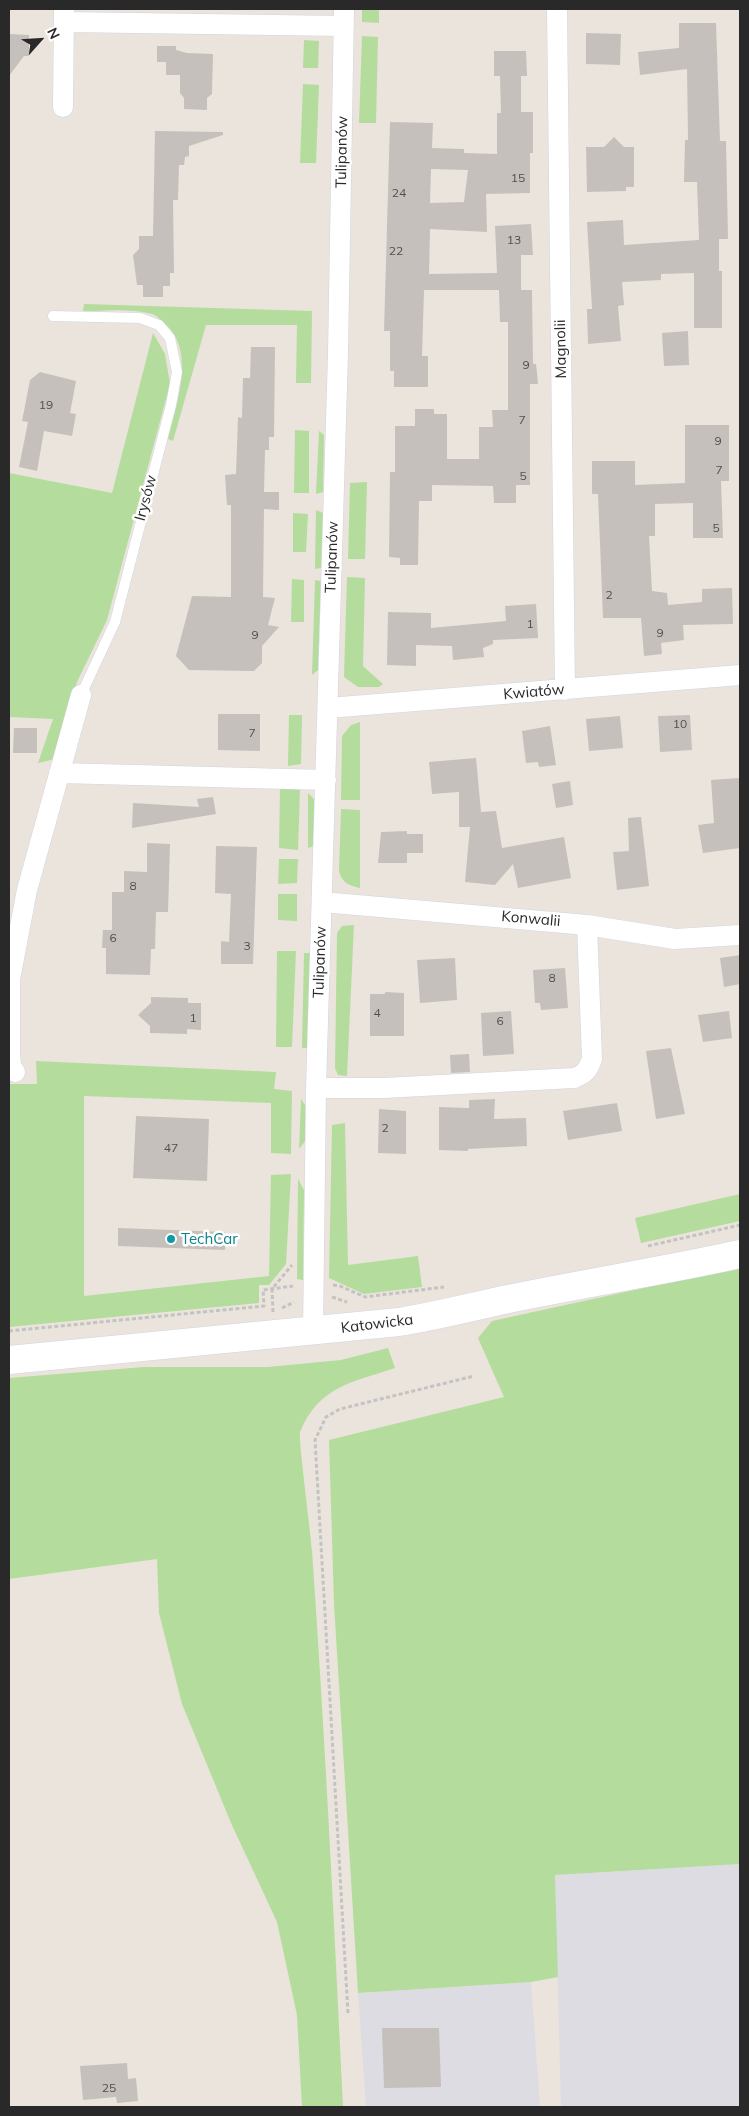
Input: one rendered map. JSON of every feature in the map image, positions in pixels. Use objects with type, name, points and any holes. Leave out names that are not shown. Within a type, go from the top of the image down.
[{"type":"main road","name":"Katowicka","points":[[9,1360],[313,1332],[399,1322],[456,1313],[507,1300],[662,1271],[740,1254]]},
{"type":"street","name":"Magnolii","points":[[557,9],[565,690]]},
{"type":"street","name":"Tulipanów","points":[[63,107],[64,16],[344,17],[338,344],[316,1088],[313,1332]]},
{"type":"street","name":"Kwiatów","points":[[328,708],[565,690],[740,674]]},
{"type":"street","name":"Irysów","points":[[15,1072],[11,1066],[10,1053],[10,979],[27,890],[81,695]]},
{"type":"street","points":[[59,774],[326,780]]},
{"type":"street","name":"Konwalii","points":[[322,902],[587,925],[675,939],[740,935]]},
{"type":"street","points":[[316,1088],[412,1087],[574,1078],[583,1075],[589,1068],[592,1059],[587,925]]},
{"type":"lane","name":"Irysów","points":[[52,316],[140,318],[159,326],[170,338],[177,372],[171,405],[115,622],[81,695]]},
{"type":"path","points":[[647,1246],[740,1225]]},
{"type":"path","points":[[273,1313],[272,1290],[292,1266]]},
{"type":"path","points":[[326,1285],[340,1286],[365,1297],[454,1285]]},
{"type":"path","points":[[9,1331],[264,1306],[263,1290],[293,1287]]},
{"type":"path","points":[[348,2013],[315,1440],[326,1417],[340,1409],[474,1376]]},
{"type":"shaded area","points":[[740,1864],[740,2107],[561,2107],[555,1875]]},
{"type":"shaded area","points":[[531,1982],[540,2107],[366,2107],[358,1993]]},
{"type":"green space","points":[[362,9],[379,9],[379,23],[362,22]]},
{"type":"green space","points":[[362,36],[378,37],[376,123],[359,123]]},
{"type":"green space","points":[[304,40],[319,41],[318,68],[303,68]]},
{"type":"green space","points":[[303,84],[319,85],[316,163],[300,163]]},
{"type":"green space","points":[[84,304],[312,311],[311,383],[296,383],[297,325],[206,325],[173,441],[168,439],[179,395],[182,363],[180,348],[174,334],[157,316],[152,314],[126,310],[83,311]]},
{"type":"green space","points":[[153,333],[165,354],[170,384],[107,620],[77,682],[55,759],[38,763],[53,719],[9,717],[9,473],[112,493]]},
{"type":"green space","points":[[295,430],[309,431],[309,493],[294,493]]},
{"type":"green space","points":[[319,431],[324,435],[323,492],[316,494]]},
{"type":"green space","points":[[367,482],[365,559],[348,559],[350,483]]},
{"type":"green space","points":[[316,510],[323,513],[321,568],[315,569]]},
{"type":"green space","points":[[293,513],[308,514],[306,552],[293,552]]},
{"type":"green space","points":[[347,577],[365,578],[363,666],[383,684],[379,687],[358,687],[344,677]]},
{"type":"green space","points":[[292,579],[304,580],[304,622],[291,622]]},
{"type":"green space","points":[[315,580],[321,581],[318,670],[312,675]]},
{"type":"green space","points":[[289,715],[302,715],[301,764],[288,766]]},
{"type":"green space","points":[[360,722],[360,800],[341,800],[342,736],[351,725]]},
{"type":"green space","points":[[280,789],[300,789],[298,850],[279,848]]},
{"type":"green space","points":[[308,793],[314,799],[314,846],[308,848]]},
{"type":"green space","points":[[341,809],[360,810],[360,888],[346,883],[339,871]]},
{"type":"green space","points":[[279,859],[298,859],[297,883],[278,884]]},
{"type":"green space","points":[[278,894],[297,894],[297,921],[278,920]]},
{"type":"green space","points":[[354,925],[347,1076],[338,1075],[335,1068],[337,933],[342,926]]},
{"type":"green space","points":[[277,951],[296,951],[292,1047],[276,1047]]},
{"type":"green space","points":[[304,953],[310,953],[307,1048],[302,1048]]},
{"type":"green space","points":[[36,1061],[276,1072],[274,1089],[292,1091],[291,1154],[271,1153],[271,1103],[84,1096],[84,1296],[269,1276],[271,1175],[291,1174],[286,1264],[269,1285],[259,1285],[259,1303],[9,1327],[9,1084],[37,1084]]},
{"type":"green space","points":[[301,1099],[307,1108],[306,1140],[299,1149]]},
{"type":"green space","points":[[345,1123],[348,1265],[418,1256],[422,1287],[364,1294],[329,1278],[332,1125]]},
{"type":"green space","points":[[298,1179],[304,1190],[303,1280],[297,1279]]},
{"type":"green space","points":[[740,1194],[740,1221],[641,1243],[635,1218]]},
{"type":"green space","points":[[740,1267],[740,1864],[555,1875],[558,1977],[531,1982],[358,1993],[334,1604],[329,1440],[504,1397],[478,1338],[492,1321]]},
{"type":"green space","points":[[388,1348],[395,1368],[351,1382],[327,1395],[308,1417],[300,1432],[317,1620],[343,2107],[302,2107],[297,2015],[277,1922],[231,1823],[182,1704],[159,1613],[157,1559],[9,1579],[9,1378],[144,1367],[268,1367],[341,1360]]},
{"type":"building","points":[[679,23],[716,23],[720,141],[726,141],[728,239],[719,239],[719,271],[722,271],[722,328],[694,328],[694,273],[661,274],[661,280],[622,282],[624,305],[618,306],[621,341],[588,344],[587,309],[592,309],[587,222],[623,220],[624,245],[699,240],[697,182],[684,182],[685,140],[688,140],[687,69],[640,75],[638,52],[679,48]]},
{"type":"building","points":[[586,33],[621,34],[620,65],[586,64]]},
{"type":"building","points":[[9,34],[29,35],[29,56],[24,56],[9,76]]},
{"type":"building","points":[[157,46],[176,46],[176,50],[187,53],[213,54],[212,94],[207,98],[207,110],[184,109],[184,98],[180,93],[180,75],[166,75],[166,62],[157,62]]},
{"type":"building","points":[[494,51],[526,51],[527,76],[521,76],[521,112],[533,112],[533,153],[530,153],[530,193],[486,194],[487,232],[430,229],[429,274],[497,273],[495,226],[531,224],[533,255],[521,255],[521,290],[532,290],[533,364],[536,364],[538,384],[530,384],[530,485],[516,485],[516,503],[494,503],[493,486],[432,485],[432,501],[419,501],[418,565],[400,565],[400,558],[389,557],[390,472],[395,472],[395,426],[415,426],[415,409],[434,409],[434,414],[447,414],[447,459],[479,459],[479,427],[493,427],[492,410],[508,410],[508,322],[500,322],[499,290],[424,290],[422,356],[428,356],[428,387],[394,387],[394,371],[390,371],[390,331],[384,331],[390,122],[433,123],[432,148],[464,149],[464,153],[497,154],[497,113],[501,113],[500,76],[494,76]],"holes":[[[431,169],[468,170],[464,202],[430,203]]]},
{"type":"building","points":[[155,131],[223,132],[223,135],[189,146],[189,156],[185,157],[184,165],[179,165],[178,200],[173,200],[174,273],[170,273],[170,286],[163,286],[163,297],[143,297],[143,285],[137,285],[133,255],[139,249],[139,236],[153,236]]},
{"type":"building","points":[[614,137],[624,147],[634,147],[634,187],[626,187],[626,191],[587,192],[586,147],[604,147]]},
{"type":"building","points":[[688,331],[689,365],[664,366],[662,333]]},
{"type":"building","points":[[251,347],[275,347],[274,437],[269,437],[269,450],[265,450],[264,492],[279,492],[279,510],[264,509],[263,597],[275,598],[268,625],[279,627],[262,646],[262,663],[254,671],[189,670],[176,656],[192,596],[231,597],[231,505],[227,505],[225,475],[236,474],[238,417],[242,418],[243,378],[250,378]]},
{"type":"building","points":[[40,372],[76,381],[70,413],[76,414],[72,436],[44,431],[37,471],[19,467],[28,422],[22,421],[30,380]]},
{"type":"building","points":[[685,425],[729,425],[729,481],[721,481],[723,538],[693,538],[693,503],[655,504],[655,536],[649,536],[652,591],[667,593],[668,605],[702,602],[702,589],[732,588],[733,624],[683,625],[684,640],[661,643],[662,654],[644,656],[641,618],[603,618],[598,494],[592,494],[592,461],[635,461],[635,485],[685,483]]},
{"type":"building","points":[[536,604],[538,638],[493,640],[493,644],[483,648],[484,657],[453,660],[452,646],[416,645],[416,666],[387,665],[388,612],[431,613],[431,628],[506,621],[505,606]]},
{"type":"building","points":[[218,714],[260,714],[260,751],[218,750]]},
{"type":"building","points":[[690,715],[692,750],[660,752],[658,716]]},
{"type":"building","points":[[620,716],[623,748],[589,751],[586,719]]},
{"type":"building","points":[[550,726],[556,765],[539,767],[538,762],[526,763],[522,731]]},
{"type":"building","points":[[14,728],[37,728],[37,753],[13,753]]},
{"type":"building","points":[[476,758],[481,812],[496,811],[502,848],[564,837],[571,878],[518,888],[513,864],[495,885],[465,882],[470,827],[459,827],[459,792],[432,794],[429,762]]},
{"type":"building","points":[[740,778],[740,848],[703,853],[698,825],[714,823],[711,780]]},
{"type":"building","points":[[570,781],[573,805],[556,808],[552,784]]},
{"type":"building","points":[[213,797],[216,814],[132,828],[133,803],[199,807],[197,799]]},
{"type":"building","points":[[641,817],[649,886],[617,890],[613,852],[629,851],[628,818]]},
{"type":"building","points":[[407,831],[407,834],[423,834],[423,853],[407,853],[407,863],[378,863],[381,832]]},
{"type":"building","points":[[147,843],[170,844],[168,912],[156,912],[155,949],[151,949],[150,975],[106,974],[106,948],[102,948],[103,930],[112,930],[112,892],[124,892],[124,871],[147,872]]},
{"type":"building","points":[[216,846],[257,847],[253,964],[221,964],[221,941],[229,942],[231,894],[215,893]]},
{"type":"building","points":[[740,955],[740,984],[724,987],[720,958]]},
{"type":"building","points":[[455,958],[457,1000],[420,1003],[417,960]]},
{"type":"building","points":[[565,968],[568,1008],[541,1010],[540,1003],[535,1003],[533,970]]},
{"type":"building","points":[[385,992],[404,993],[404,1036],[370,1036],[370,994],[385,994]]},
{"type":"building","points":[[151,997],[188,998],[188,1003],[201,1003],[201,1030],[187,1029],[187,1034],[150,1033],[150,1026],[138,1015],[151,1003]]},
{"type":"building","points":[[511,1011],[514,1054],[483,1056],[481,1013]]},
{"type":"building","points":[[729,1011],[732,1038],[703,1042],[698,1015]]},
{"type":"building","points":[[671,1048],[685,1114],[656,1119],[646,1051]]},
{"type":"building","points":[[469,1054],[470,1072],[451,1073],[450,1055]]},
{"type":"building","points":[[495,1099],[494,1119],[526,1118],[527,1146],[468,1149],[468,1151],[439,1150],[439,1107],[469,1108],[469,1100]]},
{"type":"building","points":[[617,1103],[622,1131],[568,1140],[563,1111]]},
{"type":"building","points":[[379,1109],[406,1111],[406,1154],[378,1153]]},
{"type":"building","points":[[136,1116],[209,1119],[207,1181],[133,1178]]},
{"type":"building","name":"TechCar","points":[[118,1228],[225,1232],[225,1250],[118,1246]]},
{"type":"building","points":[[382,2028],[439,2028],[441,2087],[384,2088]]},
{"type":"building","points":[[127,2063],[128,2079],[136,2078],[138,2101],[117,2103],[116,2097],[83,2100],[80,2066]]},
{"type":"place","name":"TechCar","points":[[171,1239]]}]
